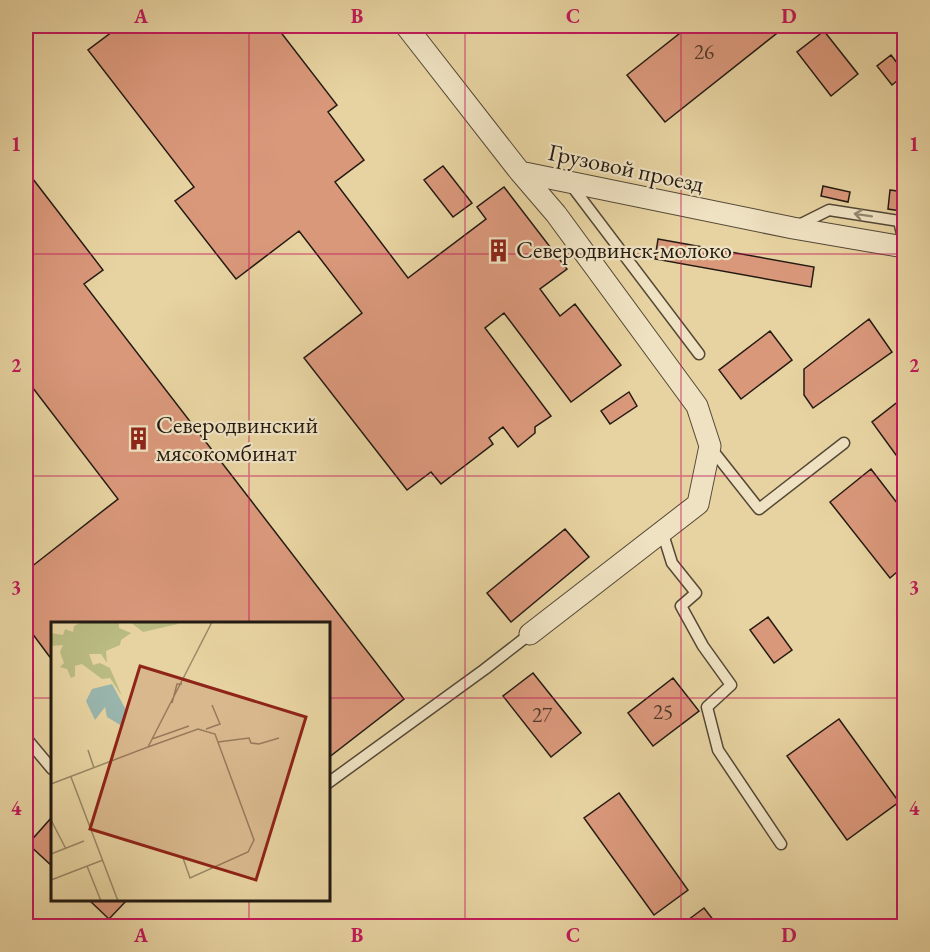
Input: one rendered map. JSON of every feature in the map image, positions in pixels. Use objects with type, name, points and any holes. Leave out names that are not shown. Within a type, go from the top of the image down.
[{"type":"street","name":"Грузовой проезд","points":[[406,26],[520,172],[793,228],[904,244]]},
{"type":"street","points":[[520,172],[556,214],[698,406],[710,446],[698,504],[530,634]]},
{"type":"lane","points":[[569,182],[699,354]]},
{"type":"lane","points":[[710,446],[759,509],[844,443]]},
{"type":"lane","points":[[662,531],[672,563],[696,593],[681,606],[703,646],[731,685],[707,707],[718,750],[781,844]]},
{"type":"lane","points":[[330,782],[530,634]]},
{"type":"lane","points":[[26,738],[51,768]]},
{"type":"building","name":"Северодвинск-молоко","points":[[120,26],[276,26],[337,105],[328,112],[364,160],[335,182],[408,278],[486,219],[477,207],[504,187],[567,269],[540,289],[560,316],[575,304],[621,365],[571,402],[504,313],[485,328],[551,416],[535,427],[535,433],[518,447],[503,427],[489,438],[493,444],[441,484],[431,472],[407,490],[304,358],[362,313],[299,231],[236,279],[175,201],[194,187],[88,50]]},
{"type":"building","points":[[689,26],[778,26],[781,30],[665,122],[627,75]]},
{"type":"building","points":[[824,31],[858,74],[831,96],[797,52]]},
{"type":"building","points":[[891,55],[904,72],[904,75],[892,85],[877,66]]},
{"type":"building","points":[[443,166],[472,203],[453,217],[424,180]]},
{"type":"building","name":"Северодвинский мясокомбинат","points":[[26,170],[103,270],[84,284],[404,699],[330,756],[330,622],[51,622],[51,659],[26,625],[26,571],[118,499],[26,379]]},
{"type":"building","points":[[823,186],[850,192],[848,202],[821,196]]},
{"type":"building","points":[[890,190],[904,192],[901,211],[888,209]]},
{"type":"building","points":[[658,239],[814,267],[811,287],[655,259]]},
{"type":"building","points":[[869,319],[892,352],[813,408],[804,395],[804,369]]},
{"type":"building","points":[[770,331],[792,360],[741,399],[719,370]]},
{"type":"building","points":[[629,392],[637,406],[610,424],[601,411]]},
{"type":"building","points":[[904,397],[904,466],[872,422]]},
{"type":"building","points":[[871,469],[904,512],[904,566],[890,578],[830,502]]},
{"type":"building","points":[[565,529],[589,557],[511,622],[487,593]]},
{"type":"building","points":[[768,617],[792,650],[774,663],[750,630]]},
{"type":"building","points":[[533,673],[581,733],[551,757],[503,696]]},
{"type":"building","points":[[673,678],[699,711],[653,746],[628,713]]},
{"type":"building","points":[[839,719],[899,802],[847,840],[787,756]]},
{"type":"building","points":[[619,793],[688,890],[654,915],[584,818]]},
{"type":"building","points":[[51,818],[51,865],[28,844]]},
{"type":"building","points":[[90,901],[126,901],[109,919]]},
{"type":"building","points":[[704,908],[718,926],[680,926]]},
{"type":"place","name":"Северодвинск-молоко","points":[[498,250]]},
{"type":"place","name":"Северодвинский мясокомбинат","points":[[138,439]]}]
